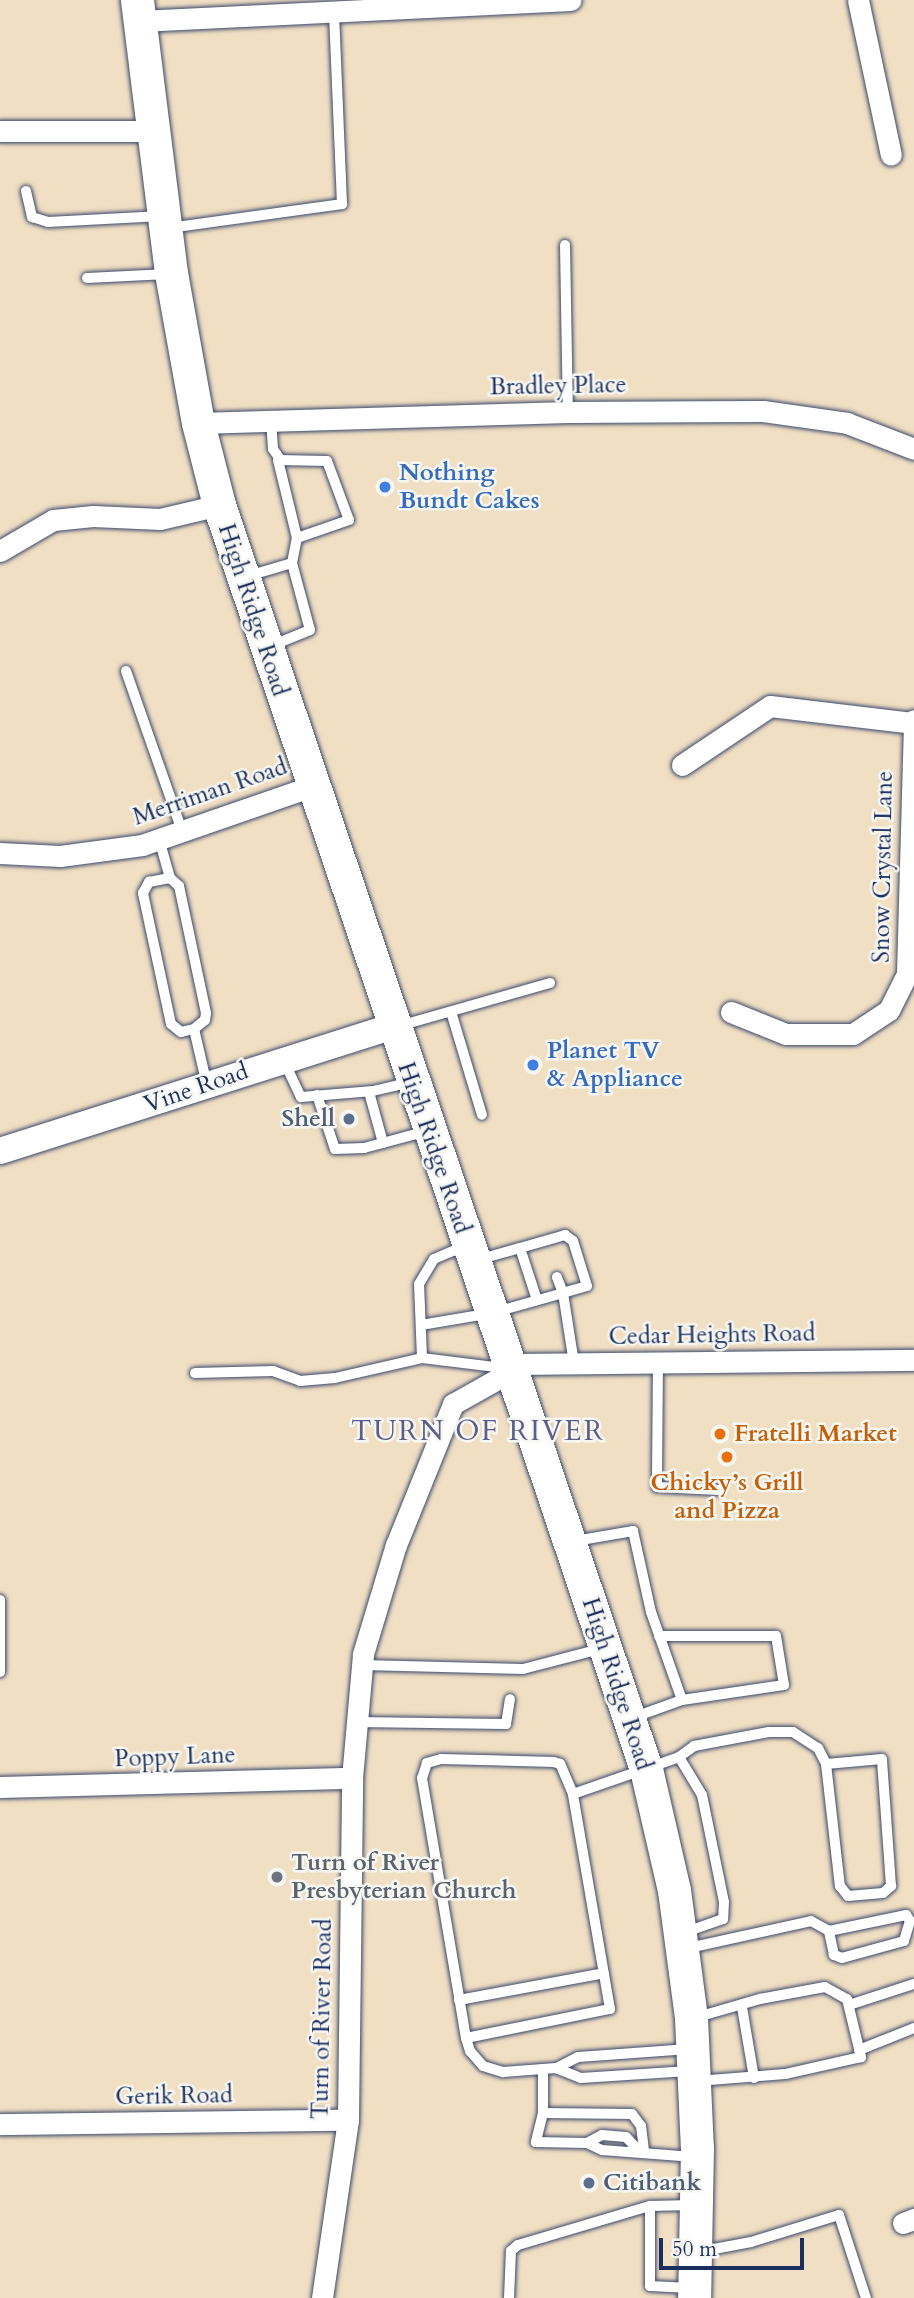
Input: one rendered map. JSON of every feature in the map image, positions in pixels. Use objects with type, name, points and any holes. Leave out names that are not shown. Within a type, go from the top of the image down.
[{"type":"main road","name":"High Ridge Road","points":[[139,11],[171,273],[198,423],[219,505],[392,1027],[646,1769],[681,1942],[692,2055],[697,2157],[694,2293]]},
{"type":"street","points":[[139,11],[334,12],[570,0]]},
{"type":"street","points":[[858,0],[891,155]]},
{"type":"street","points":[[0,131],[155,131]]},
{"type":"street","name":"Bradley Place","points":[[198,423],[568,412],[763,411],[847,423],[914,449]]},
{"type":"street","points":[[0,551],[53,520],[93,516],[160,519],[219,505]]},
{"type":"street","points":[[682,765],[770,706],[913,721]]},
{"type":"street","name":"Snow Crystal Lane","points":[[731,1012],[786,1034],[853,1034],[889,1010],[908,975],[913,721]]},
{"type":"street","name":"Merriman Road","points":[[0,853],[60,856],[159,839],[312,786]]},
{"type":"street","name":"Vine Road","points":[[0,1151],[47,1140],[284,1058],[392,1027]]},
{"type":"street","name":"Cedar Heights Road","points":[[510,1369],[524,1364],[914,1360]]},
{"type":"street","name":"Turn of River Road","points":[[323,2298],[348,2120],[352,1778],[362,1665],[396,1545],[453,1404],[510,1369]]},
{"type":"street","name":"Poppy Lane","points":[[0,1787],[352,1778]]},
{"type":"street","name":"Gerik Road","points":[[0,2124],[348,2120]]},
{"type":"lane","points":[[26,191],[32,217],[48,222],[165,222],[342,204],[334,12]]},
{"type":"lane","points":[[565,245],[568,412]]},
{"type":"lane","points":[[86,278],[171,273]]},
{"type":"lane","points":[[265,648],[310,630],[292,563],[297,538],[278,471],[280,459],[273,449],[271,420]]},
{"type":"lane","points":[[280,459],[332,463],[349,515],[346,525],[297,538]]},
{"type":"lane","points":[[242,578],[292,563]]},
{"type":"lane","points":[[126,671],[182,831]]},
{"type":"lane","points":[[159,839],[170,878],[178,886],[206,1013],[205,1020],[194,1030],[181,1032],[171,1024],[143,892],[149,882],[170,878]]},
{"type":"lane","points":[[392,1027],[452,1015],[550,983]]},
{"type":"lane","points":[[452,1015],[482,1115]]},
{"type":"lane","points":[[194,1030],[207,1084]]},
{"type":"lane","points":[[284,1058],[301,1097],[369,1092],[412,1082]]},
{"type":"lane","points":[[369,1092],[383,1143]]},
{"type":"lane","points":[[317,1095],[335,1149],[383,1143],[428,1130]]},
{"type":"lane","points":[[421,1325],[492,1313],[587,1286],[573,1241],[565,1235],[547,1246],[434,1259],[419,1284],[422,1358]]},
{"type":"lane","points":[[520,1248],[537,1300]]},
{"type":"lane","points":[[557,1277],[563,1293],[574,1363]]},
{"type":"lane","points":[[195,1373],[273,1371],[312,1380],[396,1367],[422,1358],[510,1369]]},
{"type":"lane","points":[[659,1362],[657,1486],[719,1490]]},
{"type":"lane","points":[[568,1542],[633,1531],[659,1636],[682,1700]]},
{"type":"lane","points":[[0,1600],[0,1672]]},
{"type":"lane","points":[[630,1719],[682,1700],[784,1685],[776,1636],[659,1636]]},
{"type":"lane","points":[[362,1665],[523,1669],[606,1647]]},
{"type":"lane","points":[[355,1722],[506,1724],[510,1699]]},
{"type":"lane","points":[[573,1794],[679,1757],[694,1746],[793,1731],[818,1748],[825,1765],[840,1886],[848,1896],[883,1893],[891,1886],[882,1759],[825,1765]]},
{"type":"lane","points":[[679,1757],[702,1795],[724,1902],[723,1919],[681,1942]]},
{"type":"lane","points":[[466,2038],[607,2012],[604,1973],[573,1794],[560,1764],[442,1759],[423,1769],[466,2038],[483,2066],[503,2072],[556,2068],[578,2057],[692,2055],[754,2078],[861,2057],[847,1999],[825,1987],[760,1998],[742,2007],[692,2055],[581,2078],[556,2068]]},
{"type":"lane","points":[[681,1942],[811,1921],[829,1931],[906,1915],[910,1921],[904,1941],[842,1958],[834,1955],[829,1931]]},
{"type":"lane","points":[[460,2000],[604,1973]]},
{"type":"lane","points":[[849,2005],[914,1984]]},
{"type":"lane","points":[[742,2007],[754,2078]]},
{"type":"lane","points":[[859,2049],[914,2028]]},
{"type":"lane","points":[[543,2069],[543,2113],[536,2142],[587,2143],[602,2135],[626,2137],[640,2150],[697,2157]]},
{"type":"lane","points":[[543,2113],[632,2114],[641,2126],[640,2150]]},
{"type":"lane","points":[[509,2298],[510,2252],[518,2245],[650,2206],[696,2205]]},
{"type":"lane","points":[[650,2206],[650,2286],[694,2293]]},
{"type":"lane","points":[[695,2253],[751,2242],[839,2215],[866,2298]]},
{"type":"place","name":"Nothing Bundt Cakes","points":[[385,487]]},
{"type":"place","name":"Planet TV & Appliance","points":[[533,1065]]},
{"type":"place","name":"Shell","points":[[349,1119]]},
{"type":"place","name":"Fratelli Market","points":[[720,1434]]},
{"type":"place","name":"Chicky’s Grill and Pizza","points":[[727,1457]]},
{"type":"place","name":"Turn of River Presbyterian Church","points":[[277,1877]]},
{"type":"place","name":"Citibank","points":[[589,2183]]},
{"type":"district","name":"TURN OF RIVER","points":[[478,1431]]}]
